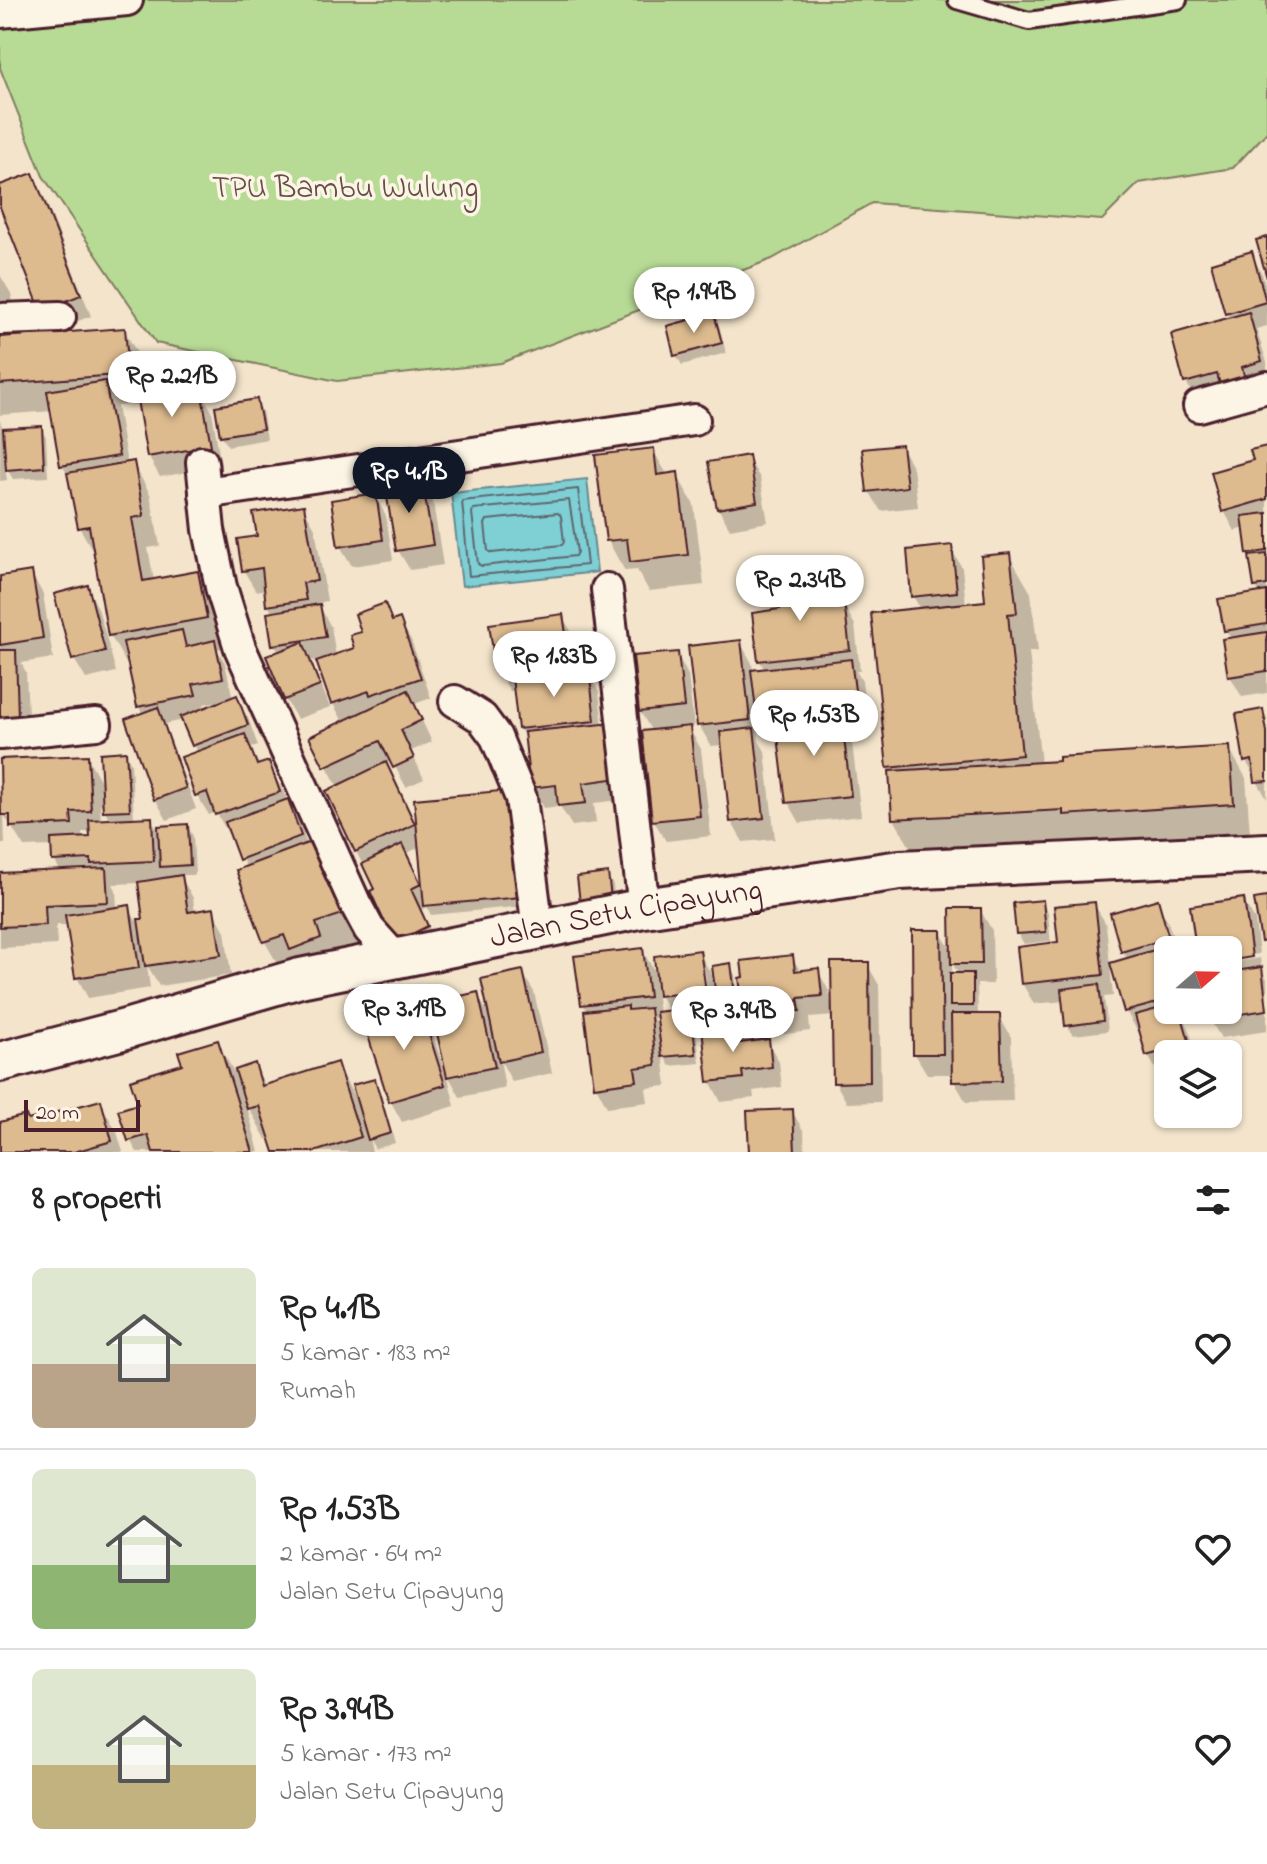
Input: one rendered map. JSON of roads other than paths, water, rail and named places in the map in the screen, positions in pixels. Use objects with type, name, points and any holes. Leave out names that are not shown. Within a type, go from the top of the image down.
[{"type":"street","points":[[0,12],[127,0]]},
{"type":"street","points":[[0,319],[60,317]]},
{"type":"street","points":[[1199,406],[1267,387]]},
{"type":"street","points":[[205,493],[694,420]]},
{"type":"street","points":[[202,462],[209,530],[221,587],[248,670],[355,903],[369,929],[395,958]]},
{"type":"street","points":[[607,589],[644,908]]},
{"type":"street","points":[[455,701],[482,718],[496,737],[521,798],[538,929]]},
{"type":"street","points":[[0,734],[96,724]]},
{"type":"street","name":"Jalan Setu Cipayung","points":[[0,1062],[300,978],[644,908],[900,870],[1267,853]]},
{"type":"lane","points":[[957,0],[1029,21],[1178,0]]},
{"type":"water","points":[[587,479],[597,572],[462,586],[451,493]]},
{"type":"park label","name":"TPU Bambu Wulung","points":[[345,189]]}]
